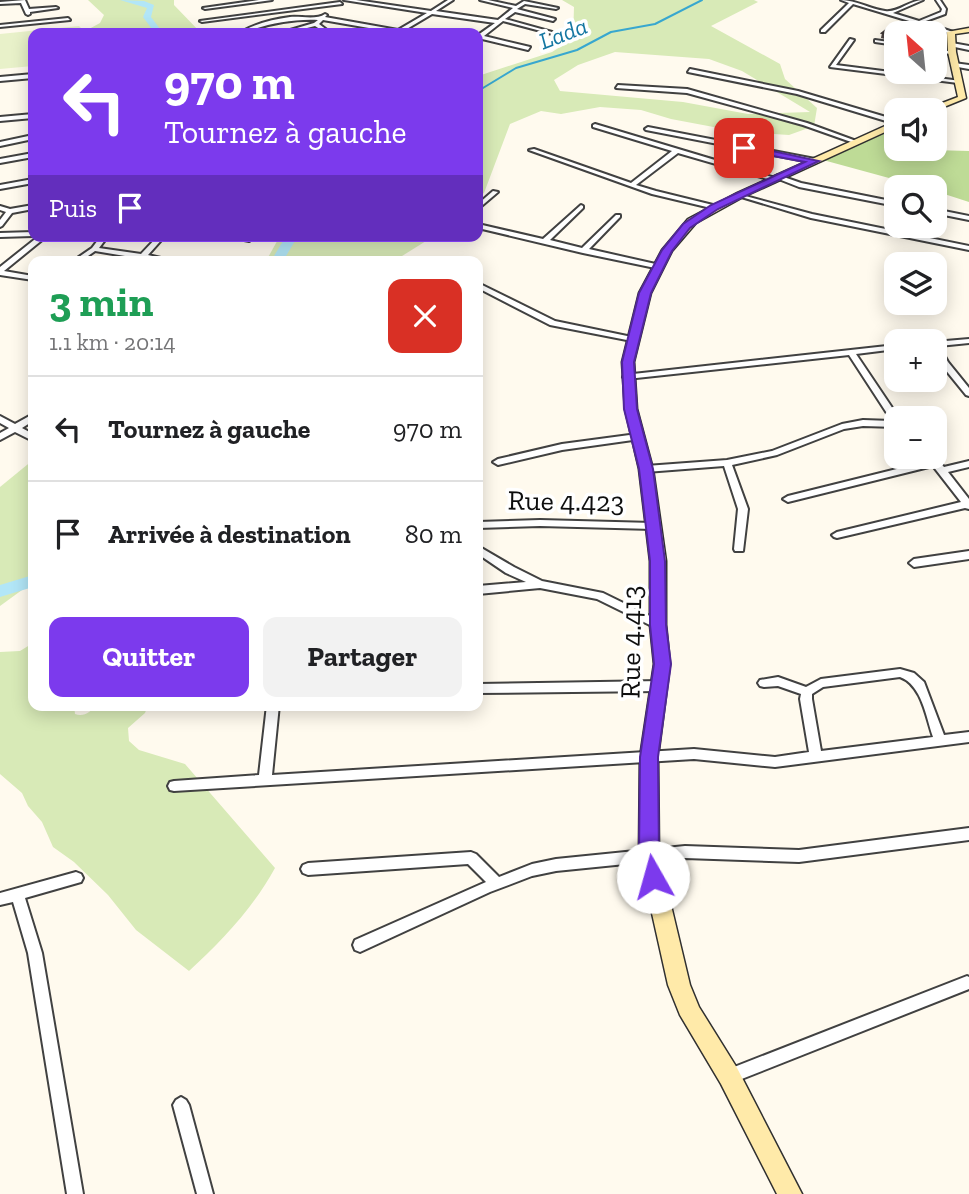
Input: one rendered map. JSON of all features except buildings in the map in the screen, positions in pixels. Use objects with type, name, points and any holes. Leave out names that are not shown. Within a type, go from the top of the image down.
[{"type":"street","points":[[205,8],[270,0]]},
{"type":"street","points":[[303,8],[305,0]]},
{"type":"street","points":[[397,6],[406,0]]},
{"type":"street","points":[[406,28],[451,0]]},
{"type":"street","points":[[482,0],[504,2],[516,9],[553,20]]},
{"type":"street","points":[[844,0],[920,21],[943,13],[944,9],[938,0]]},
{"type":"street","points":[[863,6],[877,0]]},
{"type":"street","points":[[890,13],[921,0]]},
{"type":"street","points":[[0,3],[23,1],[27,12],[55,8]]},
{"type":"street","points":[[301,28],[316,24],[343,1]]},
{"type":"street","points":[[202,20],[343,1],[502,21],[550,33]]},
{"type":"street","points":[[482,18],[504,2]]},
{"type":"street","points":[[483,33],[526,2],[556,8]]},
{"type":"street","points":[[823,32],[852,3]]},
{"type":"street","points":[[253,28],[279,19],[323,16],[383,28]]},
{"type":"street","points":[[0,26],[68,19]]},
{"type":"street","points":[[316,24],[322,28]]},
{"type":"street","points":[[947,31],[969,30]]},
{"type":"street","points":[[947,105],[965,100],[954,65],[951,32]]},
{"type":"street","points":[[483,37],[528,48]]},
{"type":"street","points":[[852,40],[832,66],[958,81]]},
{"type":"street","points":[[877,41],[884,42]]},
{"type":"street","points":[[947,49],[969,48]]},
{"type":"street","points":[[954,65],[969,66]]},
{"type":"street","points":[[690,71],[798,93],[884,119]]},
{"type":"street","points":[[0,79],[28,76]]},
{"type":"street","points":[[657,80],[682,90],[805,124],[856,142]]},
{"type":"street","points":[[618,87],[682,90]]},
{"type":"street","points":[[0,119],[28,116]]},
{"type":"street","points":[[595,126],[799,185],[884,202]]},
{"type":"street","points":[[649,129],[815,161]]},
{"type":"street","name":"Rue 4.413","points":[[790,1194],[729,1076],[691,1015],[679,985],[649,855],[649,757],[662,664],[658,625],[658,561],[646,469],[637,437],[627,377],[632,339],[645,293],[667,250],[687,226],[715,207],[884,129]]},
{"type":"street","points":[[0,144],[28,138]]},
{"type":"street","points":[[532,150],[654,193],[715,207]]},
{"type":"street","points":[[633,184],[676,151]]},
{"type":"street","points":[[0,161],[28,156]]},
{"type":"street","points":[[0,187],[28,182]]},
{"type":"street","points":[[483,203],[495,192]]},
{"type":"street","points":[[740,195],[811,216],[969,248]]},
{"type":"street","points":[[545,240],[581,207]]},
{"type":"street","points":[[0,208],[10,211],[28,208]]},
{"type":"street","points":[[0,225],[10,211]]},
{"type":"street","points":[[947,214],[969,218]]},
{"type":"street","points":[[583,251],[618,216]]},
{"type":"street","points":[[483,227],[657,267]]},
{"type":"street","points":[[0,235],[28,234]]},
{"type":"street","points":[[0,272],[37,242]]},
{"type":"street","points":[[84,256],[100,242]]},
{"type":"street","points":[[143,256],[156,242]]},
{"type":"street","points":[[94,249],[131,256]]},
{"type":"street","points":[[0,272],[28,278]]},
{"type":"street","points":[[0,283],[11,276]]},
{"type":"street","points":[[483,288],[553,323],[632,339]]},
{"type":"street","points":[[947,343],[969,341]]},
{"type":"street","points":[[627,377],[884,348]]},
{"type":"street","points":[[851,352],[885,406]]},
{"type":"street","points":[[947,367],[969,393]]},
{"type":"street","points":[[0,419],[28,435]]},
{"type":"street","points":[[0,437],[28,420]]},
{"type":"street","points":[[646,469],[727,463],[774,453],[842,427],[884,423]]},
{"type":"street","points":[[498,462],[562,447],[637,437]]},
{"type":"street","points":[[727,463],[743,509],[739,549]]},
{"type":"street","points":[[947,463],[969,464]]},
{"type":"street","points":[[788,499],[912,469]]},
{"type":"street","points":[[836,535],[968,505],[941,469]]},
{"type":"street","name":"Rue 4.423","points":[[483,525],[540,523],[653,526]]},
{"type":"street","points":[[483,552],[510,570],[540,584],[599,596],[658,625]]},
{"type":"street","points":[[914,563],[969,555]]},
{"type":"street","points":[[483,590],[540,584]]},
{"type":"street","points":[[807,692],[821,683],[900,673],[908,675],[922,688],[940,741]]},
{"type":"street","points":[[764,683],[778,681],[807,692]]},
{"type":"street","points":[[483,689],[660,686]]},
{"type":"street","points":[[807,692],[816,756]]},
{"type":"street","points":[[265,781],[272,711]]},
{"type":"street","points":[[174,786],[694,754],[747,762],[775,762],[969,737]]},
{"type":"street","points":[[360,945],[496,883],[556,864],[685,852],[799,856],[969,835]]},
{"type":"street","points":[[308,869],[471,858],[496,883]]},
{"type":"street","points":[[0,899],[76,878]]},
{"type":"street","points":[[18,894],[35,953],[75,1194]]},
{"type":"street","points":[[729,1076],[967,984]]},
{"type":"street","points":[[181,1105],[205,1194]]},
{"type":"green space","points":[[88,0],[174,0],[174,5],[196,28],[91,28],[100,23],[104,15]]},
{"type":"green space","points":[[562,0],[754,0],[758,2],[711,26],[780,64],[785,79],[817,108],[814,126],[789,135],[740,132],[671,119],[641,110],[600,107],[561,114],[541,111],[510,124],[483,194],[483,74],[552,52],[573,39],[574,7]],"holes":[[[615,52],[709,59],[742,71],[810,112],[748,114],[683,102],[560,91],[554,80],[578,65]]]},
{"type":"green space","points":[[28,31],[28,66],[0,69],[0,34]]},
{"type":"green space","points":[[884,130],[884,161],[947,161],[947,150],[969,151],[969,202],[947,195],[947,175],[884,177],[823,160]]},
{"type":"green space","points":[[277,242],[424,242],[402,256],[269,256]]},
{"type":"green space","points":[[28,464],[28,586],[0,606],[0,487]]},
{"type":"green space","points":[[28,646],[28,711],[75,711],[75,714],[81,715],[91,711],[146,711],[128,728],[129,741],[139,750],[185,764],[275,868],[236,923],[189,971],[136,930],[108,895],[74,862],[53,847],[42,822],[28,806],[22,793],[0,774],[0,652],[20,651]]},
{"type":"waterway","points":[[124,0],[144,3],[151,7],[147,17],[155,28]]},
{"type":"waterway","name":"Lada","points":[[483,88],[516,68],[577,50],[611,32],[655,24],[702,0]]},
{"type":"waterway","points":[[280,256],[288,242]]},
{"type":"waterway","points":[[0,591],[28,583]]},
{"type":"route","points":[[653,877],[649,855],[649,757],[662,664],[658,625],[658,561],[646,469],[631,409],[628,362],[645,293],[667,250],[687,226],[715,207],[815,161],[744,148]]}]
